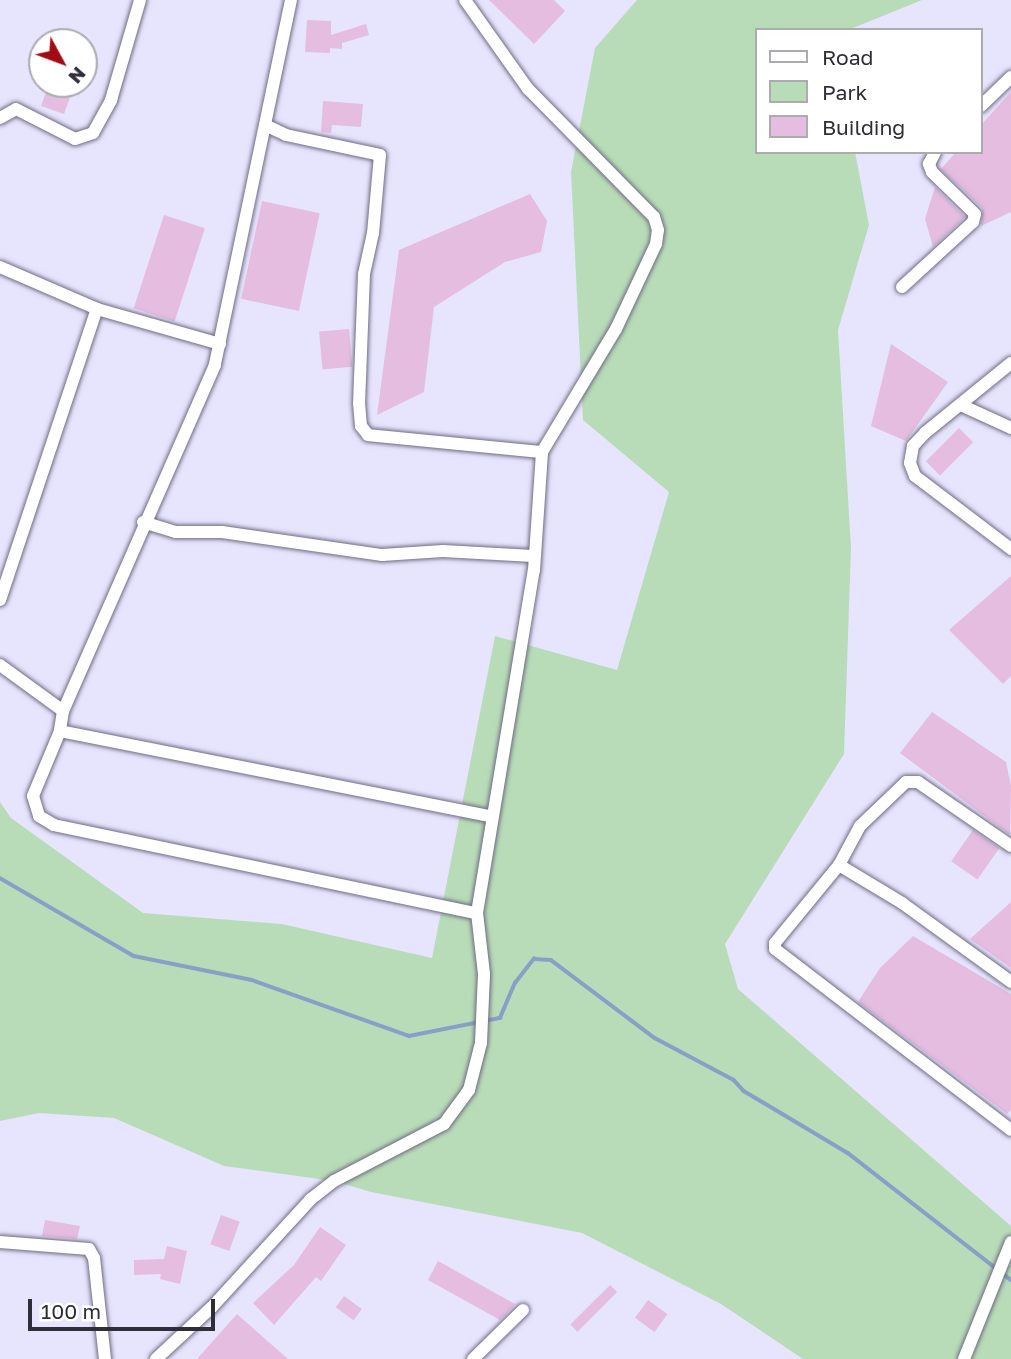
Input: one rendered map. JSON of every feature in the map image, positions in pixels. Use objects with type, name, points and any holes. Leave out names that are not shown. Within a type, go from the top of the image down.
[{"type":"street","points":[[0,118],[11,108],[75,139],[93,133],[111,100],[140,0]]},
{"type":"street","points":[[291,0],[220,344],[193,420],[144,522],[63,712],[60,731],[33,796],[39,816],[54,825],[477,913]]},
{"type":"street","points":[[156,1359],[212,1307],[311,1199],[334,1181],[425,1137],[458,1107],[469,1090],[484,1026],[483,941],[477,913],[533,584],[541,452],[616,330],[656,244],[658,230],[654,217],[528,89],[465,0]]},
{"type":"street","points":[[983,104],[1011,77]]},
{"type":"street","points":[[267,126],[286,135],[380,155],[373,233],[364,274],[359,403],[361,426],[368,435],[541,452]]},
{"type":"street","points":[[902,287],[973,222],[975,214],[932,172],[929,164],[933,154]]},
{"type":"street","points":[[0,267],[97,309],[220,344]]},
{"type":"street","points":[[0,600],[97,309]]},
{"type":"street","points":[[1011,363],[913,446],[910,463],[915,476],[1011,549]]},
{"type":"street","points":[[963,406],[1011,428]]},
{"type":"street","points":[[144,522],[176,532],[222,532],[382,555],[443,551],[533,556]]},
{"type":"street","points":[[0,665],[63,712]]},
{"type":"street","points":[[60,731],[493,817]]},
{"type":"street","points":[[1011,846],[918,782],[906,782],[860,826],[839,865],[775,943],[778,956],[1011,1130]]},
{"type":"street","points":[[839,865],[902,903],[1011,982]]},
{"type":"street","points":[[0,1242],[89,1250],[94,1258],[105,1359]]},
{"type":"street","points":[[964,1359],[1011,1242]]},
{"type":"street","points":[[473,1359],[523,1310]]},
{"type":"green space","points":[[637,0],[922,0],[853,28],[755,28],[755,154],[855,154],[869,225],[838,330],[851,548],[844,754],[725,944],[738,989],[1011,1226],[1011,1359],[803,1359],[721,1304],[582,1233],[371,1192],[334,1181],[224,1166],[114,1118],[39,1113],[0,1121],[0,802],[11,818],[143,913],[282,924],[432,958],[495,636],[617,670],[669,492],[583,420],[571,172],[595,48]]},
{"type":"building","points":[[489,0],[554,0],[565,11],[534,44]]},
{"type":"building","points":[[307,20],[331,21],[331,35],[366,24],[369,35],[342,43],[342,49],[330,48],[330,53],[305,52]]},
{"type":"building","points":[[1011,92],[1011,212],[981,226],[982,208],[941,169],[954,154],[983,154],[983,123]]},
{"type":"building","points":[[44,98],[70,98],[64,114],[41,106]]},
{"type":"building","points":[[323,101],[363,104],[361,127],[332,125],[331,133],[321,132]]},
{"type":"building","points":[[935,187],[965,217],[933,247],[925,219]]},
{"type":"building","points":[[530,194],[547,221],[541,252],[505,262],[434,307],[424,392],[377,415],[399,250]]},
{"type":"building","points":[[262,201],[320,213],[299,311],[241,299]]},
{"type":"building","points":[[164,215],[205,228],[175,321],[134,308]]},
{"type":"building","points":[[349,329],[352,367],[322,369],[319,332]]},
{"type":"building","points":[[891,344],[948,382],[906,441],[871,426]]},
{"type":"building","points":[[959,428],[973,442],[940,475],[926,461]]},
{"type":"building","points":[[1011,576],[1011,676],[1003,684],[949,630]]},
{"type":"building","points":[[932,712],[1006,762],[1011,786],[1010,835],[900,753]]},
{"type":"building","points":[[973,830],[999,848],[977,879],[951,861]]},
{"type":"building","points":[[1011,902],[1011,968],[970,939]]},
{"type":"building","points":[[913,936],[1011,994],[1011,1110],[1007,1114],[858,1002],[880,968]]},
{"type":"building","points":[[221,1215],[240,1222],[229,1251],[210,1244]]},
{"type":"building","points":[[45,1220],[80,1226],[77,1239],[42,1236]]},
{"type":"building","points":[[320,1227],[346,1245],[321,1281],[316,1277],[274,1325],[253,1303],[294,1265]]},
{"type":"building","points":[[167,1246],[187,1251],[180,1284],[160,1279],[161,1274],[134,1275],[134,1260],[164,1259]]},
{"type":"building","points":[[438,1261],[515,1304],[500,1320],[428,1280]]},
{"type":"building","points":[[610,1285],[617,1292],[577,1332],[570,1325]]},
{"type":"building","points":[[344,1296],[362,1309],[354,1320],[336,1307]]},
{"type":"building","points":[[648,1300],[667,1314],[654,1332],[635,1318]]},
{"type":"building","points":[[237,1314],[263,1337],[288,1359],[197,1359]]},
{"type":"waterway","points":[[0,878],[134,956],[252,980],[409,1036],[500,1018],[515,983],[534,959],[551,960],[655,1038],[734,1080],[744,1091],[848,1153],[1011,1280]]}]
